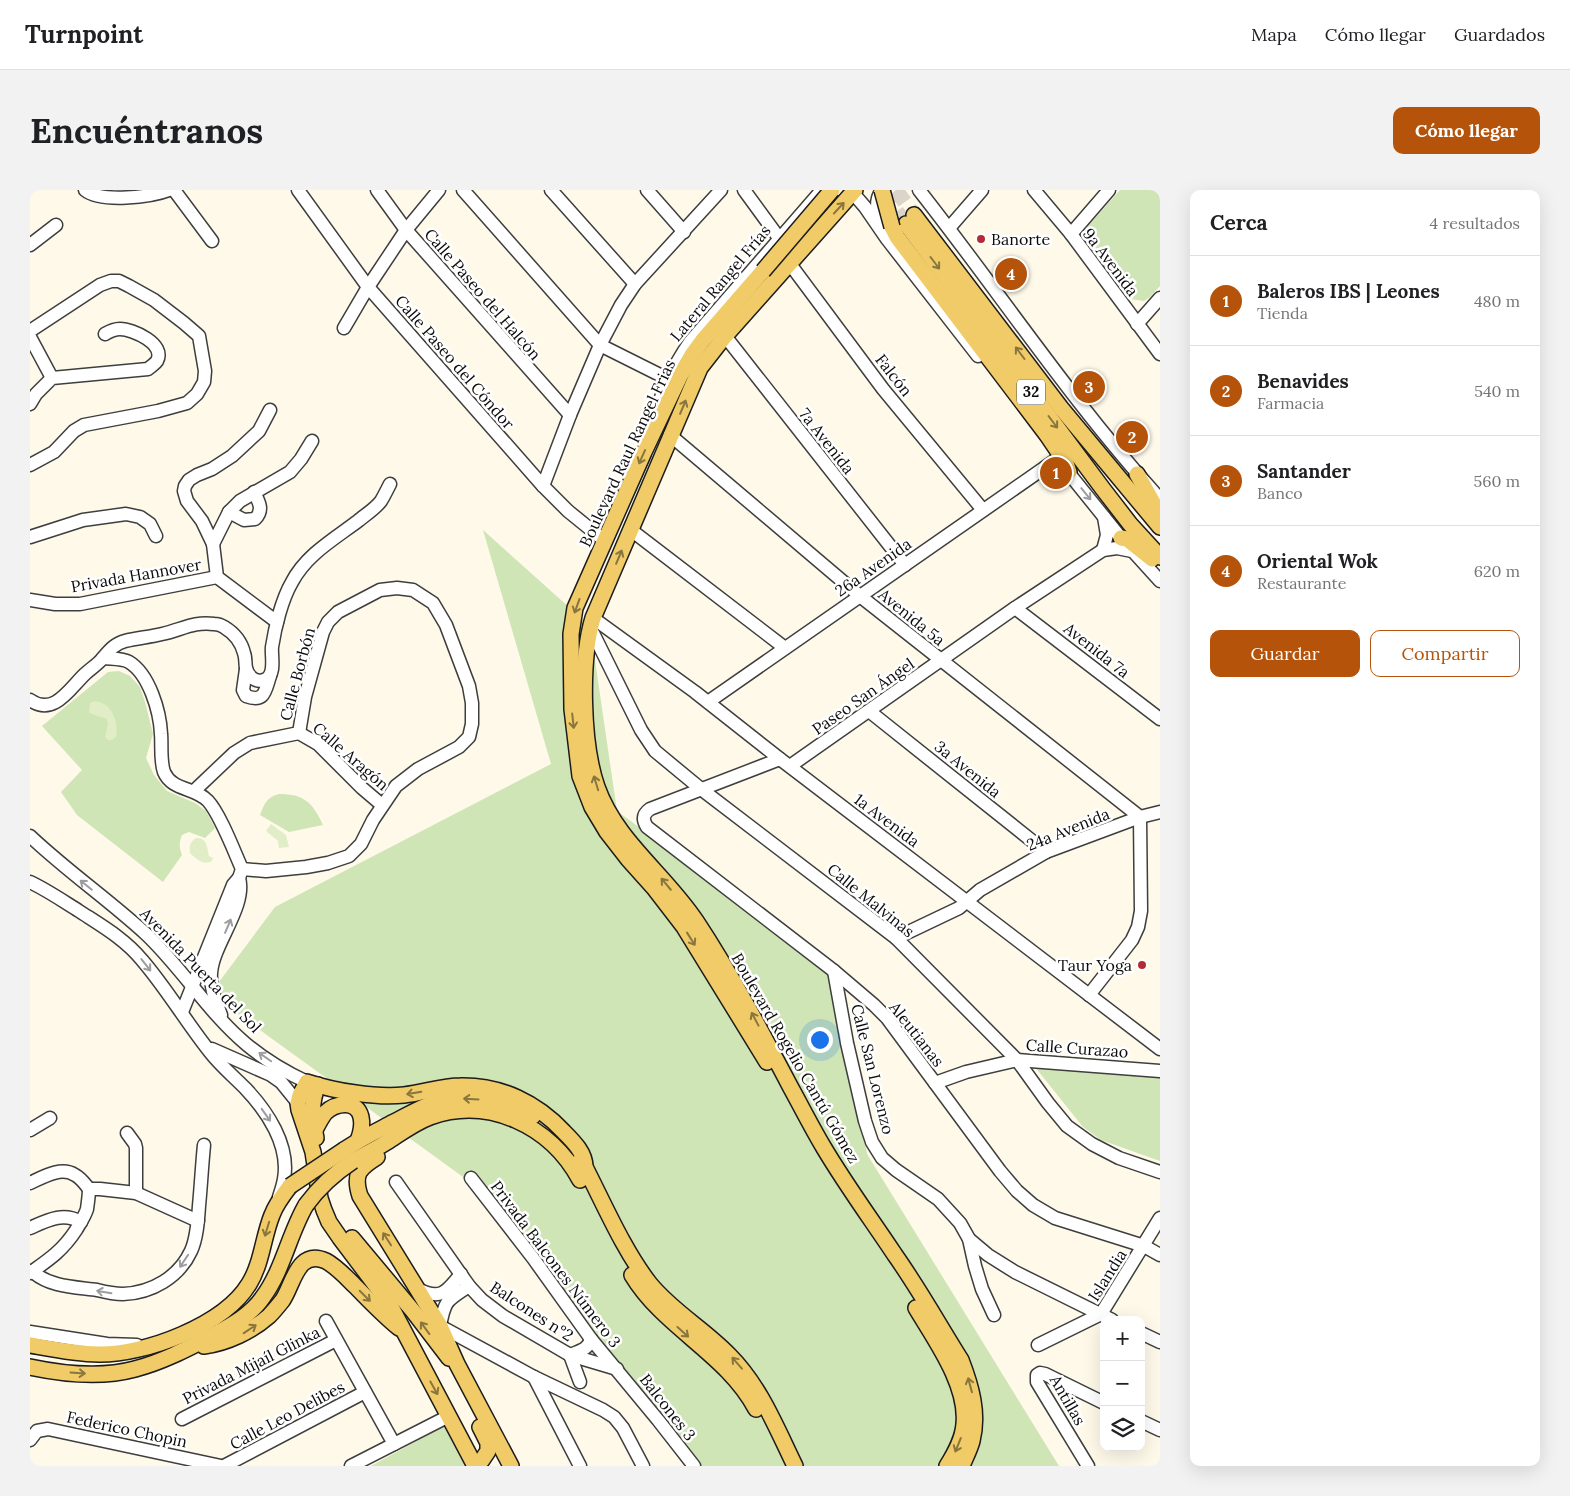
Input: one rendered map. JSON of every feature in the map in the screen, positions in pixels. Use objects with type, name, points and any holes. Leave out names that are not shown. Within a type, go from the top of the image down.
[{"type":"main road","name":"Boulevard Raul Rangel Frias","points":[[578,670],[571,634],[576,608],[680,376],[703,340],[832,190]]},
{"type":"main road","points":[[882,190],[900,226],[903,244],[1047,435],[1066,463],[1069,472]]},
{"type":"main road","points":[[578,670],[592,622],[700,368],[724,336],[758,298],[783,261],[787,260],[816,232],[854,192]]},
{"type":"main road","points":[[796,219],[798,233],[802,236],[816,232]]},
{"type":"main road","name":"32","points":[[900,226],[1061,408],[1160,528]]},
{"type":"main road","name":"32","points":[[900,226],[1102,489],[1160,557]]},
{"type":"main road","points":[[779,238],[787,260]]},
{"type":"main road","points":[[1137,474],[1160,515]]},
{"type":"main road","points":[[1121,538],[1130,541],[1160,566]]},
{"type":"main road","name":"Boulevard Rogelio Cantú Gómez","points":[[578,670],[572,709],[580,776],[592,807],[607,832],[684,927],[779,1081],[816,1152],[887,1259],[951,1366],[963,1404],[964,1423],[960,1444],[947,1466]]},
{"type":"main road","name":"Boulevard Rogelio Cantú Gómez","points":[[578,670],[585,700],[592,768],[606,808],[617,827],[694,918],[744,1000],[824,1147],[865,1212],[896,1256],[961,1360],[974,1402],[975,1424],[972,1442],[962,1466]]},
{"type":"main road","points":[[312,1084],[300,1095],[298,1103],[313,1152],[320,1198],[329,1222],[389,1303],[449,1416],[459,1417],[462,1421],[478,1464],[486,1456],[488,1443],[479,1424],[476,1412],[477,1402]]},
{"type":"main road","points":[[312,1084],[315,1130],[330,1199],[338,1218],[454,1364],[454,1357]]},
{"type":"main road","points":[[312,1084],[342,1091],[383,1095],[404,1095],[460,1086],[489,1088],[511,1094],[534,1106],[552,1119],[580,1150],[584,1158],[585,1167]]},
{"type":"main road","points":[[358,1141],[430,1104],[451,1099],[472,1098],[516,1108],[537,1118],[552,1129],[585,1167],[634,1259],[649,1283],[668,1304],[728,1354],[746,1374],[759,1393],[795,1466]]},
{"type":"main road","points":[[30,1367],[75,1373],[107,1374],[135,1369],[188,1348],[241,1318],[254,1308],[272,1283],[296,1224],[306,1205],[314,1193],[349,1155],[358,1141],[361,1131],[361,1116],[353,1106],[339,1105],[327,1111],[315,1130]]},
{"type":"main road","points":[[30,1345],[98,1354],[128,1351],[152,1346],[200,1326],[221,1314],[250,1284],[257,1268],[269,1223],[279,1200],[290,1186],[349,1155],[386,1142],[417,1123],[431,1117],[452,1112],[491,1112],[530,1126],[558,1149],[577,1174],[641,1289],[656,1307],[734,1378],[751,1399],[784,1466]]},
{"type":"main road","points":[[431,1117],[410,1136],[364,1165],[357,1179],[360,1196],[440,1326],[454,1357],[511,1466]]},
{"type":"main road","points":[[188,1348],[216,1344],[243,1334],[268,1316],[282,1301],[296,1269],[305,1262],[314,1259],[325,1261],[338,1269],[387,1318],[402,1330]]},
{"type":"street","points":[[91,193],[137,197],[157,195],[169,190]]},
{"type":"street","points":[[174,190],[212,241]]},
{"type":"street","name":"Calle Paseo del Cóndor","points":[[298,190],[368,287],[543,486],[568,511],[605,541]]},
{"type":"street","name":"Calle Paseo del Halcón","points":[[377,190],[406,230],[570,415]]},
{"type":"street","points":[[344,328],[368,287],[406,230],[438,190]]},
{"type":"street","points":[[463,190],[600,346],[668,379]]},
{"type":"street","points":[[551,190],[635,284]]},
{"type":"street","points":[[647,190],[684,232]]},
{"type":"street","points":[[543,486],[570,415],[600,346],[621,305],[635,284],[721,190]]},
{"type":"street","points":[[744,190],[779,238]]},
{"type":"street","name":"Lateral Rangel Frías","points":[[652,435],[657,412],[668,379],[690,342],[822,190]]},
{"type":"street","points":[[919,190],[1038,348],[1137,474],[1160,499]]},
{"type":"street","points":[[949,228],[982,190]]},
{"type":"street","name":"9a Avenida","points":[[1034,190],[1071,234],[1160,354]]},
{"type":"street","points":[[1071,234],[1109,190]]},
{"type":"street","points":[[854,192],[865,208],[900,226],[1057,459],[1121,538],[1160,581]]},
{"type":"street","points":[[30,246],[56,226]]},
{"type":"street","name":"Falcón","points":[[787,260],[883,389],[984,510]]},
{"type":"street","points":[[30,332],[100,285],[111,281],[120,281],[154,300],[199,336],[205,371],[204,382],[197,394],[187,403],[84,426],[74,431],[54,452],[30,465]]},
{"type":"street","points":[[1137,324],[1160,298]]},
{"type":"street","points":[[30,404],[36,394],[52,378],[148,369],[156,362],[157,349],[151,341],[138,334],[118,329],[105,334]]},
{"type":"street","name":"7a Avenida","points":[[724,336],[905,565]]},
{"type":"street","points":[[30,337],[52,378]]},
{"type":"street","points":[[270,410],[259,431],[232,456],[212,469],[189,480],[184,491],[187,501],[202,521],[213,544],[217,577],[277,622]]},
{"type":"street","name":"Avenida 5a","points":[[670,436],[940,661],[1140,817]]},
{"type":"street","points":[[213,544],[229,512],[240,501],[290,472],[312,441]]},
{"type":"street","name":"26a Avenida","points":[[708,702],[1057,459]]},
{"type":"street","points":[[30,700],[45,705],[55,703],[64,697],[103,658],[107,651],[116,644],[165,634],[190,624],[204,622],[222,625],[236,635],[244,653],[246,669],[243,690],[246,696],[255,700],[260,698],[265,692],[272,670],[272,648],[277,622],[291,583],[302,566],[315,554],[380,502],[390,484]]},
{"type":"street","points":[[229,512],[244,520],[255,519],[260,512],[260,506],[254,492]]},
{"type":"street","points":[[30,537],[83,520],[126,514],[140,517],[150,524],[156,536]]},
{"type":"street","points":[[1104,517],[1107,535],[1103,550],[1117,548],[1132,551]]},
{"type":"street","points":[[631,530],[785,648]]},
{"type":"street","name":"Paseo San Ángel","points":[[644,822],[644,816],[650,809],[701,789],[785,763],[869,711],[1015,608],[1103,550]]},
{"type":"street","name":"Privada Hannover","points":[[30,600],[55,604],[80,604],[217,577]]},
{"type":"street","name":"Calle Borbón","points":[[194,791],[234,753],[250,744],[299,733],[305,697],[323,632],[328,622],[338,612],[380,590],[397,588],[413,590],[433,603],[446,625],[469,686],[472,703],[472,724],[469,737],[459,747],[418,770],[396,786],[382,805],[361,844],[349,856],[328,863],[306,867],[241,874]]},
{"type":"street","name":"Avenida 7a","points":[[1015,608],[1160,719]]},
{"type":"street","name":"1a Avenida","points":[[592,622],[708,702],[1160,1049]]},
{"type":"street","name":"Calle Malvinas","points":[[592,622],[641,730],[655,752],[896,938],[1017,1060],[1067,1126],[1092,1144],[1119,1158],[1160,1172]]},
{"type":"street","points":[[128,661],[134,640]]},
{"type":"street","points":[[103,658],[128,661],[139,670],[147,682],[156,705],[161,730],[164,772],[171,782],[181,788],[194,791],[207,800],[217,815],[241,874],[242,887],[211,973],[211,983],[223,1022]]},
{"type":"street","points":[[246,669],[252,678],[258,680],[264,680],[270,676]]},
{"type":"street","name":"3a Avenida","points":[[869,711],[1046,852]]},
{"type":"street","name":"Calle Aragón","points":[[299,733],[318,744],[382,805]]},
{"type":"street","name":"24a Avenida","points":[[896,938],[951,912],[980,890],[1046,852],[1140,817],[1160,812]]},
{"type":"street","points":[[1089,995],[1132,940],[1138,927],[1141,911],[1140,817]]},
{"type":"street","name":"Aleutianas","points":[[644,822],[647,827],[874,1004],[887,1018],[1017,1192],[1033,1205],[1055,1218],[1144,1246],[1160,1255]]},
{"type":"street","name":"Avenida Puerta del Sol","points":[[30,836],[58,862],[147,935],[223,1022],[246,1044],[288,1073],[312,1084]]},
{"type":"street","points":[[182,1012],[233,885],[241,874]]},
{"type":"street","points":[[30,882],[43,888],[127,944],[142,959],[210,1053],[246,1089],[268,1118],[277,1134],[282,1149],[285,1178],[279,1200]]},
{"type":"street","points":[[111,932],[124,916]]},
{"type":"street","points":[[178,969],[194,970],[202,963]]},
{"type":"street","name":"Calle San Lorenzo","points":[[834,971],[847,1043],[865,1121],[872,1142],[882,1158],[938,1199],[960,1223],[969,1239],[988,1255],[1014,1272],[1104,1316]]},
{"type":"street","points":[[226,1056],[239,1052],[246,1044]]},
{"type":"street","points":[[205,1045],[272,1075],[281,1082],[298,1103]]},
{"type":"street","name":"Calle Curazao","points":[[935,1083],[966,1072],[1017,1060],[1160,1071]]},
{"type":"street","points":[[30,1130],[50,1118]]},
{"type":"street","points":[[127,1133],[136,1148],[136,1194]]},
{"type":"street","points":[[90,1189],[86,1210],[81,1222],[60,1251],[31,1272],[46,1281],[122,1294],[152,1288],[173,1275],[191,1250],[198,1221],[204,1144]]},
{"type":"street","points":[[30,1183],[57,1172],[66,1171],[76,1175],[90,1189],[136,1194],[198,1221]]},
{"type":"street","name":"Privada Balcones Número 3","points":[[470,1178],[533,1258],[591,1339],[616,1369]]},
{"type":"street","name":"Balcones n°2","points":[[396,1182],[469,1286],[482,1300],[503,1316],[570,1355],[616,1369]]},
{"type":"street","points":[[30,1228],[61,1216],[81,1222]]},
{"type":"street","name":"Islandia","points":[[1107,1316],[1160,1218]]},
{"type":"street","points":[[969,1239],[982,1289],[994,1314]]},
{"type":"street","points":[[461,1274],[443,1298],[440,1326],[534,1377],[614,1417],[623,1428],[643,1466]]},
{"type":"street","points":[[416,1288],[443,1298],[469,1286]]},
{"type":"street","name":"Islandia","points":[[1038,1345],[1100,1319]]},
{"type":"street","points":[[326,1321],[394,1444]]},
{"type":"street","points":[[30,1332],[107,1344],[152,1346]]},
{"type":"street","points":[[1145,1335],[1160,1342]]},
{"type":"street","points":[[580,1382],[570,1355],[585,1349],[591,1339]]},
{"type":"street","name":"Privada Mijaíl Glinka","points":[[182,1418],[336,1340]]},
{"type":"street","name":"Balcones 3","points":[[616,1369],[694,1466]]},
{"type":"street","name":"Antillas","points":[[1088,1466],[1037,1382],[1037,1374],[1045,1374],[1100,1401]]},
{"type":"street","points":[[534,1377],[580,1466]]},
{"type":"street","name":"Calle Leo Delibes","points":[[223,1466],[364,1392]]},
{"type":"street","points":[[351,1466],[449,1416]]},
{"type":"street","points":[[1145,1423],[1160,1430]]},
{"type":"street","name":"Federico Chopin","points":[[30,1440],[37,1431],[48,1429],[223,1466]]},
{"type":"green space","points":[[1120,190],[1160,190],[1160,286],[1144,301],[1130,299],[1086,241],[1087,227]]},
{"type":"green space","points":[[483,530],[590,626],[617,811],[838,973],[867,1154],[1059,1466],[699,1466],[488,1195],[210,994],[275,907],[551,764]]},
{"type":"green space","points":[[119,671],[130,676],[140,687],[153,734],[146,758],[154,775],[167,791],[195,803],[206,811],[215,828],[205,838],[189,832],[182,835],[180,849],[182,855],[163,882],[77,815],[61,792],[82,770],[42,726],[108,672]]},
{"type":"green space","points":[[94,701],[105,705],[113,714],[117,731],[116,737],[112,740],[108,740],[105,737],[108,724],[107,719],[89,713],[90,703]]},
{"type":"green space","points":[[279,794],[288,794],[306,801],[315,810],[323,825],[289,832],[260,815],[266,802]]},
{"type":"green space","points":[[271,824],[286,835],[289,847],[279,848],[278,841],[266,831]]},
{"type":"green space","points":[[196,838],[204,841],[209,856],[213,858],[212,861],[203,862],[190,853],[190,844]]},
{"type":"green space","points":[[1050,1065],[1160,1077],[1160,1161],[1101,1140],[1083,1127],[1035,1067]]},
{"type":"green space","points":[[448,1424],[467,1466],[371,1466]]},
{"type":"tunnel","points":[[896,190],[914,215]]},
{"type":"tunnel","points":[[883,193],[906,224]]},
{"type":"place","name":"Banorte","points":[[981,239]]},
{"type":"place","name":"Oriental Wok","points":[[1011,274]]},
{"type":"place","name":"Santander","points":[[1089,387]]},
{"type":"place","name":"Benavides","points":[[1132,437]]},
{"type":"place","name":"Baleros IBS | Leones","points":[[1056,473]]},
{"type":"place","name":"Taur Yoga","points":[[1142,965]]}]
